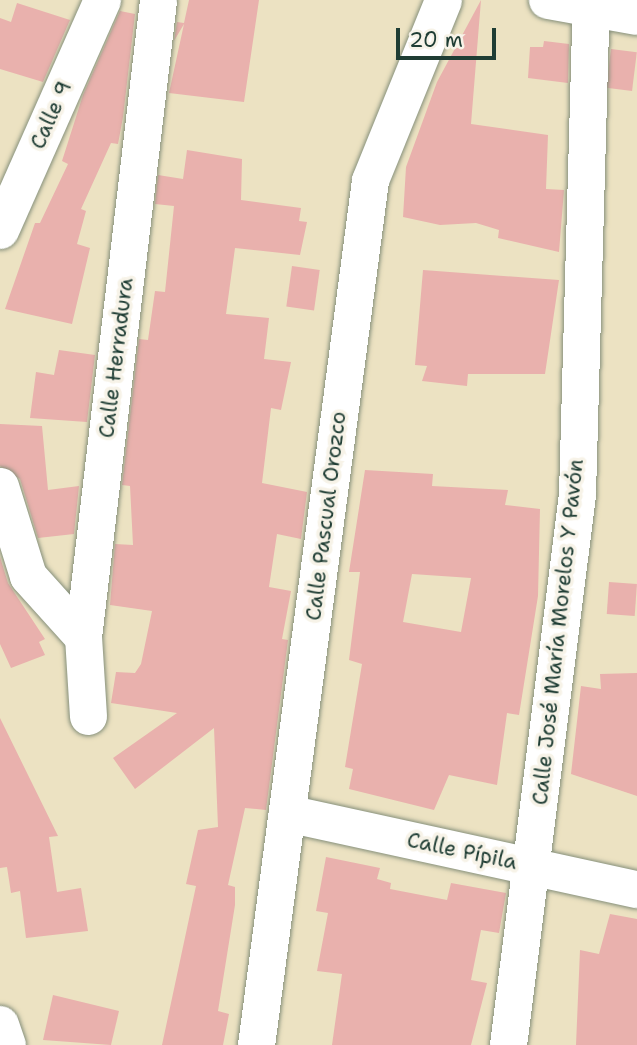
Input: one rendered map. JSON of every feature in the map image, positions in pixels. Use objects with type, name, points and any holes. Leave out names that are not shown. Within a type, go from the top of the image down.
[{"type":"street","name":"Calle 9","points":[[0,230],[102,0]]},
{"type":"street","name":"Calle Herradura","points":[[88,716],[83,638],[158,0]]},
{"type":"street","name":"Calle Pascual Orozco","points":[[256,1045],[370,180],[443,0]]},
{"type":"street","points":[[548,0],[637,16]]},
{"type":"street","name":"Calle José María Morelos Y Pavón","points":[[508,1045],[577,494],[591,8]]},
{"type":"street","points":[[0,486],[29,576],[83,638]]},
{"type":"street","name":"Calle Pípila","points":[[287,813],[637,889]]},
{"type":"street","points":[[0,1026],[7,1045]]},
{"type":"building","points":[[189,0],[259,0],[244,102],[169,93],[184,24],[174,41],[177,22],[184,23]]},
{"type":"building","points":[[481,0],[471,124],[548,135],[546,189],[564,190],[559,252],[498,238],[499,230],[476,223],[440,225],[403,217],[406,167],[437,82]]},
{"type":"building","points":[[17,3],[70,20],[43,82],[0,69],[0,18],[11,22]]},
{"type":"building","points":[[120,11],[135,14],[123,117],[118,144],[111,143],[81,209],[86,211],[77,244],[90,248],[72,324],[5,309],[35,223],[40,223],[68,164],[62,161],[83,95]]},
{"type":"building","points":[[544,41],[569,44],[568,83],[528,78],[530,47],[543,47]]},
{"type":"building","points":[[611,49],[637,52],[632,91],[606,88]]},
{"type":"building","points":[[187,150],[242,159],[241,200],[301,208],[299,221],[307,222],[300,255],[235,248],[226,314],[269,318],[264,359],[291,362],[281,410],[271,408],[262,483],[307,492],[301,539],[277,534],[269,587],[291,591],[282,639],[288,640],[266,810],[245,808],[228,885],[235,887],[235,905],[218,1011],[229,1014],[223,1045],[162,1045],[196,886],[186,884],[198,830],[218,827],[214,728],[135,789],[113,758],[177,713],[111,703],[116,672],[135,673],[141,664],[152,611],[110,605],[115,544],[133,545],[130,486],[122,485],[139,339],[148,340],[155,291],[165,292],[174,206],[155,204],[158,175],[183,179]]},
{"type":"building","points":[[292,266],[320,270],[314,310],[286,307]]},
{"type":"building","points":[[423,270],[559,280],[545,374],[468,374],[467,386],[422,381],[427,366],[415,365]]},
{"type":"building","points":[[59,350],[95,355],[87,422],[30,418],[36,372],[54,375]]},
{"type":"building","points":[[0,424],[42,426],[48,490],[79,486],[74,534],[38,538],[20,479],[0,466]]},
{"type":"building","points":[[365,470],[433,474],[432,486],[508,490],[505,505],[540,509],[538,596],[519,715],[507,713],[497,785],[449,775],[434,810],[349,789],[353,769],[345,767],[362,664],[349,660],[360,572],[349,572]],"holes":[[[412,574],[471,578],[461,632],[403,622]]]},
{"type":"building","points":[[0,557],[8,583],[45,639],[39,642],[45,655],[11,668],[0,644]]},
{"type":"building","points":[[609,582],[637,584],[635,616],[607,614]]},
{"type":"building","points":[[637,673],[637,796],[571,774],[581,686],[601,689],[600,674]]},
{"type":"building","points":[[0,718],[58,836],[49,837],[57,892],[81,888],[88,931],[26,938],[20,891],[11,893],[7,867],[0,868]]},
{"type":"building","points":[[326,857],[380,868],[377,879],[391,883],[390,889],[447,900],[451,883],[506,893],[499,933],[481,930],[471,980],[487,983],[471,1045],[332,1045],[342,974],[317,971],[328,913],[316,911]]},
{"type":"building","points":[[610,914],[637,919],[637,1045],[576,1045],[580,950],[599,954]]},
{"type":"building","points":[[53,995],[119,1011],[111,1045],[43,1040]]}]
